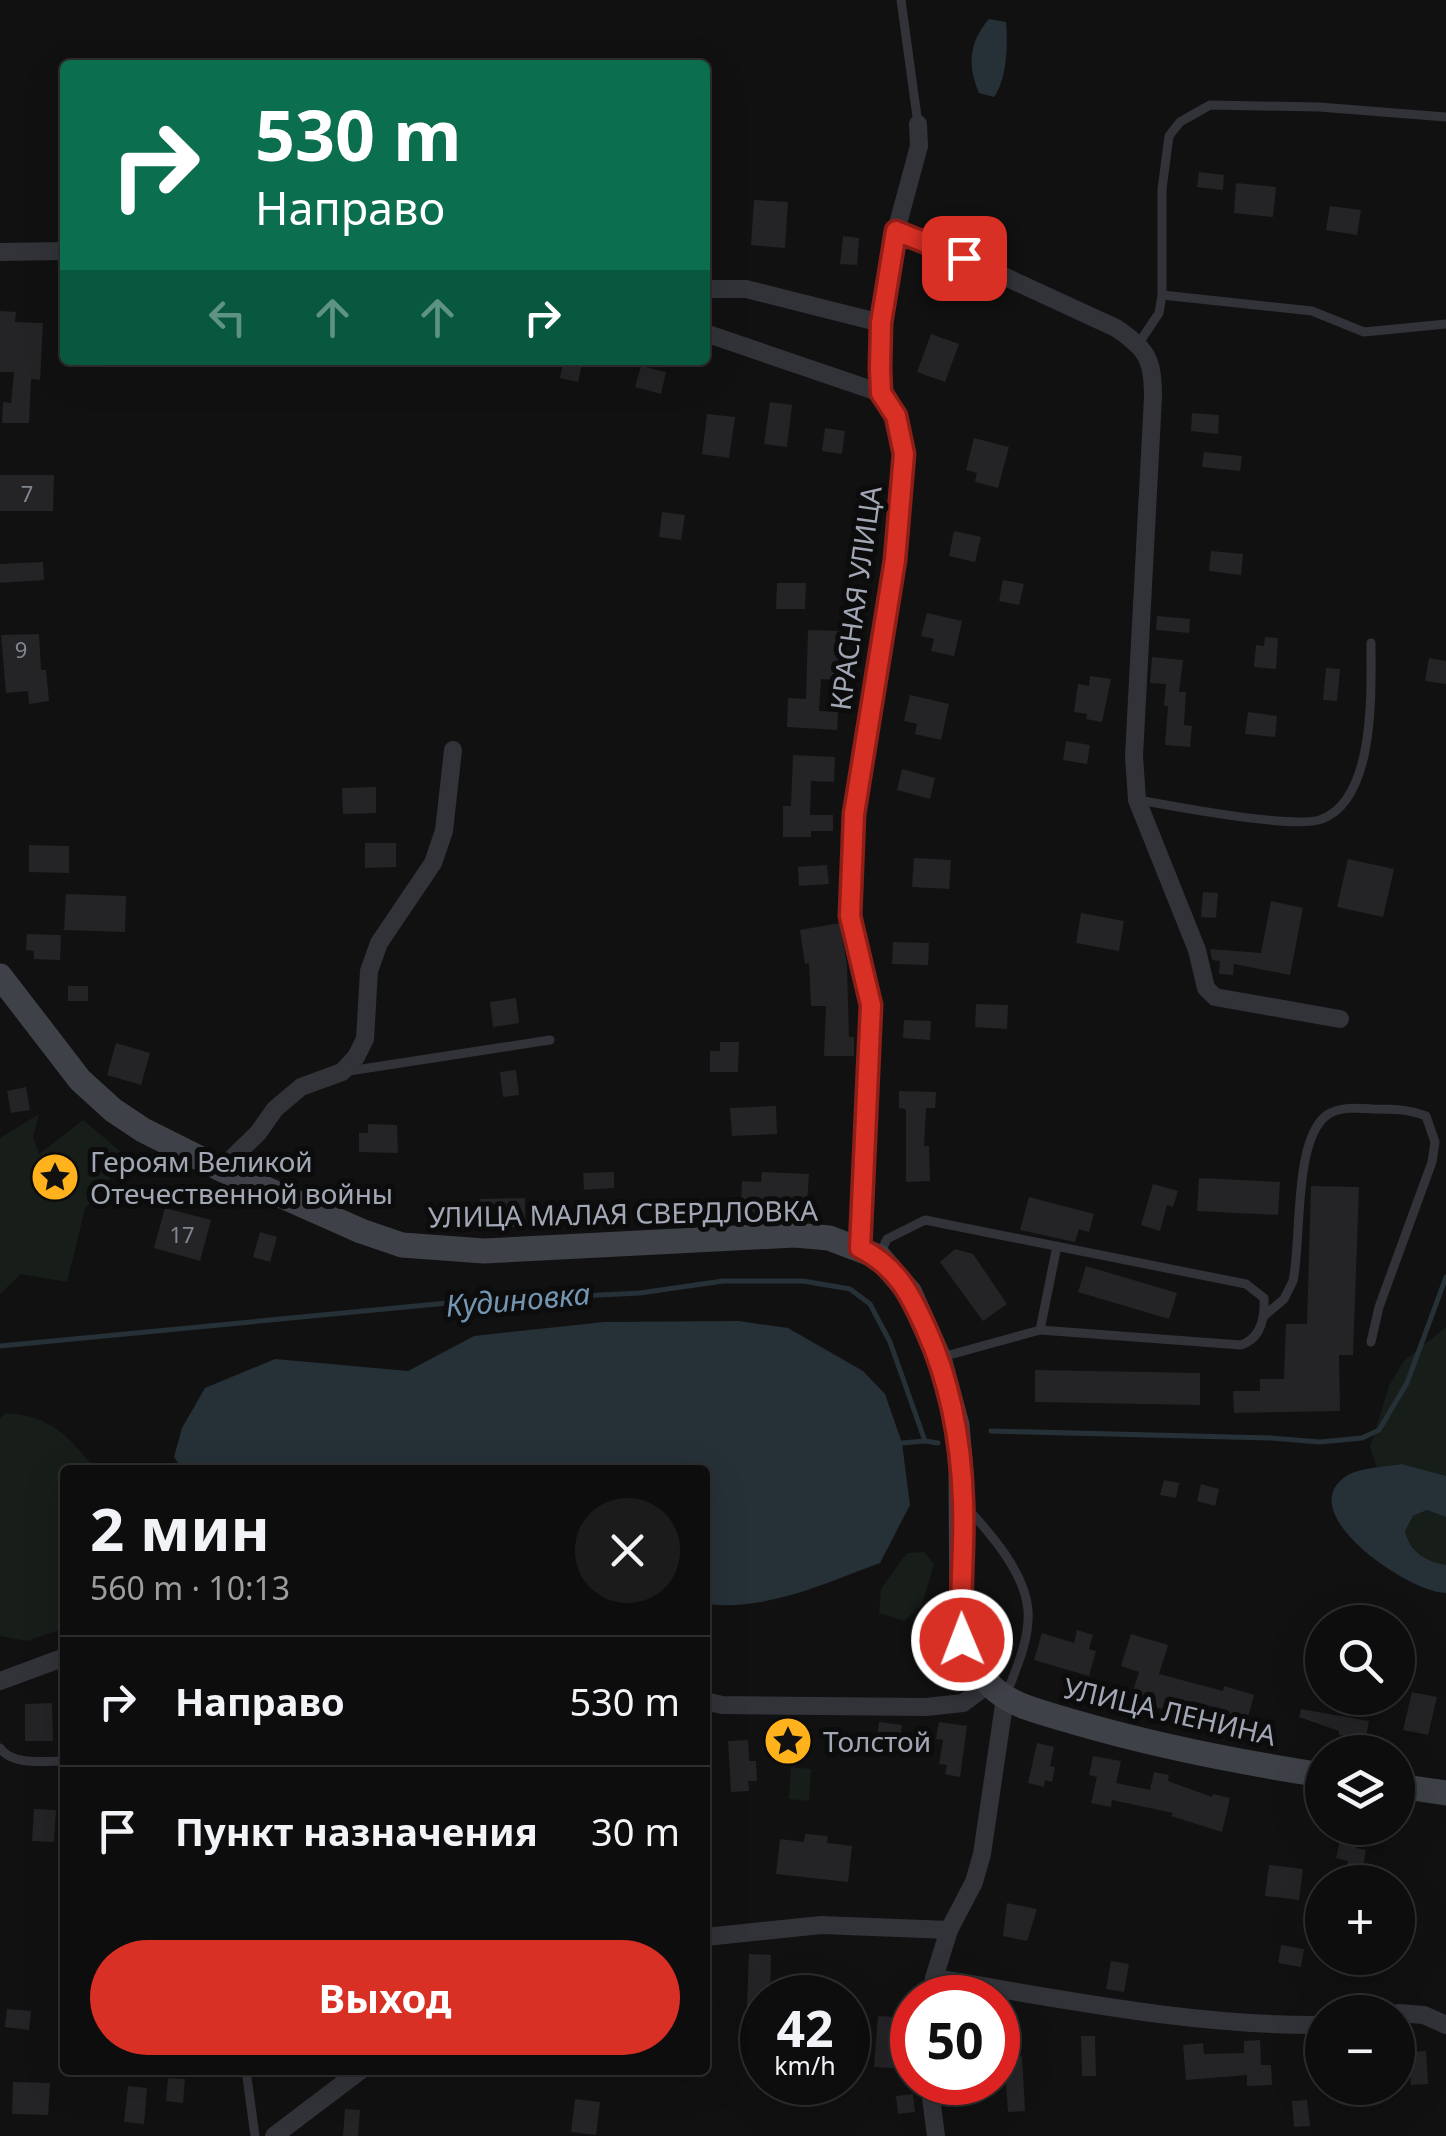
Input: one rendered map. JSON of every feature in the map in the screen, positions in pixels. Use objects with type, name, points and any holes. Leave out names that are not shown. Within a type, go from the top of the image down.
[{"type":"main road","name":"УЛИЦА МАЛАЯ СВЕРДЛОВКА","points":[[0,976],[58,1056],[113,1110],[143,1130],[221,1169],[402,1245],[484,1251],[795,1235],[828,1238],[869,1253]]},
{"type":"main road","points":[[869,1253],[910,1293],[939,1358],[956,1425],[964,1504],[962,1640],[972,1664],[997,1691]]},
{"type":"main road","name":"УЛИЦА ЛЕНИНА","points":[[997,1691],[1046,1713],[1183,1751],[1305,1772]]},
{"type":"main road","points":[[1415,1788],[1446,1793]]},
{"type":"street","name":"КРАСНАЯ УЛИЦА","points":[[869,1253],[871,1005],[850,916],[854,814],[895,560],[904,454],[896,416],[881,393],[881,323],[896,231],[918,146],[918,124]]},
{"type":"street","points":[[896,231],[934,244],[1138,343],[1153,372],[1134,756],[1137,800],[1197,950],[1206,988],[1214,997],[1340,1019]]},
{"type":"street","points":[[0,252],[60,251]]},
{"type":"street","points":[[710,289],[746,289],[881,323]]},
{"type":"street","points":[[710,335],[881,393]]},
{"type":"street","points":[[221,1169],[275,1109],[301,1087],[342,1072],[356,1057],[365,1038],[369,971],[380,943],[433,863],[444,830],[453,750]]},
{"type":"street","points":[[0,1681],[60,1659]]},
{"type":"street","points":[[711,1706],[926,1707],[964,1704],[997,1691],[982,1854],[974,1882],[948,1930],[936,1975]]},
{"type":"street","points":[[710,1937],[821,1926],[948,1930]]},
{"type":"street","points":[[1020,1998],[1272,2025],[1305,2025]]},
{"type":"street","points":[[1415,2014],[1446,2024]]},
{"type":"street","points":[[274,2136],[355,2075]]},
{"type":"street","points":[[932,2105],[936,2136]]},
{"type":"lane","points":[[901,0],[918,124]]},
{"type":"lane","points":[[1138,343],[1159,312],[1162,189],[1169,136],[1180,122],[1210,105],[1319,107],[1446,117]]},
{"type":"lane","points":[[1162,295],[1312,311],[1364,332],[1446,324]]},
{"type":"lane","points":[[1137,800],[1279,821],[1321,820],[1343,804],[1361,768],[1371,708],[1371,643]]},
{"type":"lane","points":[[342,1072],[550,1040]]},
{"type":"lane","points":[[1264,1316],[1284,1299],[1293,1281],[1306,1150],[1314,1129],[1329,1113],[1346,1108],[1411,1110],[1426,1116],[1435,1142],[1432,1162],[1371,1342]]},
{"type":"lane","points":[[869,1253],[887,1239],[926,1220],[1246,1284],[1264,1298],[1264,1316],[1257,1334],[1241,1345],[1040,1330],[939,1358]]},
{"type":"lane","points":[[1040,1330],[1057,1246]]},
{"type":"lane","points":[[964,1504],[1007,1559],[1028,1612],[1022,1650],[997,1691]]},
{"type":"lane","points":[[0,1748],[14,1759],[60,1761]]},
{"type":"lane","points":[[247,2075],[255,2136]]},
{"type":"shaded area","points":[[989,19],[1006,22],[1007,31],[1004,71],[994,97],[979,93],[972,63],[977,36]]},
{"type":"shaded area","points":[[39,1114],[33,1137],[39,1154],[83,1120],[127,1157],[85,1209],[67,1282],[21,1274],[0,1294],[0,1138]]},
{"type":"shaded area","points":[[738,1321],[788,1328],[863,1371],[885,1394],[902,1443],[910,1505],[880,1563],[773,1600],[710,1604],[710,1465],[180,1465],[174,1457],[182,1428],[205,1388],[275,1359],[408,1371],[474,1336],[604,1322]]},
{"type":"shaded area","points":[[1446,1327],[1446,1476],[1402,1464],[1377,1468],[1370,1447],[1389,1386],[1403,1362]]},
{"type":"shaded area","points":[[6,1413],[47,1423],[92,1465],[60,1465],[60,1630],[27,1641],[0,1636],[0,1418]]},
{"type":"shaded area","points":[[1402,1464],[1446,1476],[1446,1517],[1427,1510],[1413,1516],[1405,1531],[1420,1554],[1446,1565],[1446,1593],[1407,1580],[1383,1565],[1343,1528],[1333,1509],[1333,1490],[1348,1475]]},
{"type":"shaded area","points":[[1428,1510],[1446,1517],[1446,1565],[1420,1554],[1407,1538],[1405,1530],[1413,1516]]},
{"type":"shaded area","points":[[924,1552],[934,1564],[922,1605],[904,1621],[879,1613],[881,1589],[907,1553]]},
{"type":"shaded area","points":[[791,1767],[811,1769],[809,1801],[789,1799]]},
{"type":"building","points":[[1199,172],[1224,175],[1223,190],[1197,187]]},
{"type":"building","points":[[1236,183],[1276,187],[1273,217],[1234,213]]},
{"type":"building","points":[[754,200],[788,202],[785,248],[751,245]]},
{"type":"building","points":[[1330,206],[1361,210],[1357,235],[1326,230]]},
{"type":"building","points":[[843,236],[859,238],[857,265],[840,264]]},
{"type":"building","points":[[0,311],[16,312],[15,322],[43,323],[40,380],[31,379],[29,423],[2,423],[3,402],[11,403],[14,372],[0,372]]},
{"type":"building","points":[[931,334],[959,344],[945,382],[917,372]]},
{"type":"building","points":[[563,365],[582,365],[578,382],[560,378]]},
{"type":"building","points":[[641,366],[666,372],[661,394],[635,387]]},
{"type":"building","points":[[770,402],[792,405],[787,447],[764,444]]},
{"type":"building","points":[[1192,413],[1219,415],[1218,434],[1191,431]]},
{"type":"building","points":[[707,414],[735,417],[729,458],[702,454]]},
{"type":"building","points":[[825,428],[845,431],[842,454],[822,451]]},
{"type":"building","points":[[974,438],[1009,447],[998,488],[975,482],[977,473],[966,470]]},
{"type":"building","points":[[1204,452],[1242,456],[1240,471],[1202,467]]},
{"type":"building","points":[[0,475],[54,475],[53,511],[0,511]]},
{"type":"building","points":[[662,512],[685,515],[681,540],[659,537]]},
{"type":"building","points":[[954,531],[981,537],[975,562],[949,556]]},
{"type":"building","points":[[1211,551],[1243,554],[1241,575],[1209,571]]},
{"type":"building","points":[[43,562],[44,580],[0,583],[0,564]]},
{"type":"building","points":[[1003,580],[1024,584],[1019,605],[999,601]]},
{"type":"building","points":[[777,583],[806,583],[805,609],[776,609]]},
{"type":"building","points":[[927,613],[962,621],[954,656],[931,651],[934,639],[921,636]]},
{"type":"building","points":[[1157,616],[1190,619],[1189,633],[1156,630]]},
{"type":"building","points":[[808,630],[840,631],[838,680],[821,679],[819,711],[838,712],[837,730],[787,727],[788,698],[806,699]]},
{"type":"building","points":[[39,634],[41,670],[46,670],[49,701],[29,704],[28,691],[6,693],[1,635]]},
{"type":"building","points":[[1265,637],[1278,638],[1276,669],[1254,667],[1256,645],[1264,646]]},
{"type":"building","points":[[1152,657],[1183,660],[1179,692],[1186,692],[1184,725],[1192,726],[1190,747],[1165,745],[1166,684],[1150,683]]},
{"type":"building","points":[[1429,658],[1446,661],[1446,684],[1425,681]]},
{"type":"building","points":[[1326,668],[1340,669],[1337,701],[1323,700]]},
{"type":"building","points":[[1090,676],[1111,679],[1102,722],[1074,712],[1078,684],[1089,686]]},
{"type":"building","points":[[910,695],[949,704],[941,740],[915,734],[917,724],[904,721]]},
{"type":"building","points":[[1248,712],[1277,716],[1275,737],[1245,734]]},
{"type":"building","points":[[1066,741],[1090,745],[1087,764],[1063,760]]},
{"type":"building","points":[[793,755],[835,757],[834,782],[811,781],[810,815],[833,815],[833,831],[811,831],[811,837],[783,837],[783,806],[791,806]]},
{"type":"building","points":[[902,769],[935,778],[930,799],[897,790]]},
{"type":"building","points":[[376,787],[376,813],[343,814],[342,788]]},
{"type":"building","points":[[365,843],[396,843],[396,867],[365,868]]},
{"type":"building","points":[[29,845],[69,846],[69,873],[29,872]]},
{"type":"building","points":[[914,858],[951,860],[949,889],[912,887]]},
{"type":"building","points":[[1348,859],[1394,869],[1383,917],[1337,907]]},
{"type":"building","points":[[827,865],[829,884],[799,886],[798,867]]},
{"type":"building","points":[[1203,892],[1218,893],[1216,918],[1201,917]]},
{"type":"building","points":[[66,894],[126,896],[125,932],[64,930]]},
{"type":"building","points":[[1271,901],[1303,908],[1290,975],[1234,964],[1233,975],[1219,974],[1220,961],[1212,960],[1210,949],[1261,953]]},
{"type":"building","points":[[1081,913],[1124,921],[1119,951],[1076,943]]},
{"type":"building","points":[[840,923],[854,1056],[824,1056],[826,1006],[811,1006],[809,963],[805,964],[800,930]]},
{"type":"building","points":[[27,934],[61,935],[60,960],[34,959],[34,951],[26,950]]},
{"type":"building","points":[[893,942],[929,943],[928,965],[892,964]]},
{"type":"building","points":[[68,986],[88,986],[88,1001],[68,1001]]},
{"type":"building","points":[[516,998],[519,1023],[493,1027],[490,1002]]},
{"type":"building","points":[[976,1004],[1008,1005],[1007,1029],[975,1027]]},
{"type":"building","points":[[904,1020],[931,1021],[930,1040],[903,1038]]},
{"type":"building","points":[[720,1042],[739,1042],[738,1072],[710,1072],[710,1051],[720,1051]]},
{"type":"building","points":[[116,1043],[150,1053],[141,1085],[107,1075]]},
{"type":"building","points":[[516,1070],[519,1095],[503,1097],[500,1072]]},
{"type":"building","points":[[26,1087],[30,1110],[11,1113],[7,1091]]},
{"type":"building","points":[[899,1091],[936,1092],[935,1108],[926,1108],[924,1146],[929,1146],[930,1181],[906,1182],[906,1109],[899,1108]]},
{"type":"building","points":[[776,1106],[777,1134],[732,1136],[730,1108]]},
{"type":"building","points":[[368,1124],[397,1125],[398,1153],[359,1152],[359,1133],[368,1133]]},
{"type":"building","points":[[614,1172],[614,1188],[584,1190],[583,1173]]},
{"type":"building","points":[[762,1172],[809,1174],[807,1204],[771,1202],[770,1213],[750,1212],[750,1200],[741,1200],[742,1181],[761,1182]]},
{"type":"building","points":[[1199,1178],[1280,1182],[1278,1215],[1197,1211]]},
{"type":"building","points":[[1153,1184],[1178,1191],[1173,1207],[1167,1205],[1160,1231],[1141,1225]]},
{"type":"building","points":[[1311,1186],[1359,1187],[1353,1355],[1339,1355],[1340,1411],[1234,1413],[1233,1391],[1260,1391],[1260,1379],[1284,1379],[1286,1324],[1307,1324]]},
{"type":"building","points":[[1029,1197],[1094,1214],[1089,1232],[1079,1229],[1075,1242],[1020,1230]]},
{"type":"building","points":[[525,1198],[525,1227],[480,1227],[480,1199]]},
{"type":"building","points":[[165,1208],[211,1220],[200,1261],[154,1248]]},
{"type":"building","points":[[260,1232],[277,1237],[270,1262],[253,1257]]},
{"type":"building","points":[[955,1249],[973,1254],[1007,1304],[983,1321],[940,1262]]},
{"type":"building","points":[[1086,1266],[1177,1293],[1169,1319],[1078,1292]]},
{"type":"building","points":[[1035,1370],[1200,1373],[1200,1405],[1035,1402]]},
{"type":"building","points":[[1164,1480],[1179,1483],[1176,1498],[1160,1495]]},
{"type":"building","points":[[1201,1484],[1219,1489],[1215,1506],[1197,1501]]},
{"type":"building","points":[[1077,1630],[1093,1635],[1089,1649],[1096,1651],[1089,1676],[1034,1660],[1042,1633],[1074,1643]]},
{"type":"building","points":[[1131,1634],[1168,1645],[1159,1674],[1254,1695],[1244,1732],[1221,1726],[1225,1710],[1192,1701],[1188,1716],[1155,1707],[1153,1714],[1128,1706],[1139,1672],[1121,1666]]},
{"type":"building","points":[[1415,1693],[1437,1697],[1428,1735],[1403,1730],[1407,1715],[1415,1715]]},
{"type":"building","points":[[52,1703],[53,1741],[25,1741],[25,1704]]},
{"type":"building","points":[[1301,1709],[1305,1715],[1369,1721],[1366,1735],[1339,1735],[1339,1731],[1299,1717]]},
{"type":"building","points":[[879,1722],[902,1725],[898,1754],[875,1751]]},
{"type":"building","points":[[939,1722],[967,1726],[960,1777],[945,1774],[947,1765],[939,1764],[943,1740],[936,1739]]},
{"type":"building","points":[[748,1740],[749,1761],[756,1761],[757,1781],[748,1781],[749,1791],[731,1792],[728,1741]]},
{"type":"building","points":[[1037,1743],[1054,1747],[1052,1782],[1045,1780],[1044,1787],[1028,1783]]},
{"type":"building","points":[[1093,1756],[1121,1761],[1116,1783],[1150,1790],[1154,1772],[1169,1775],[1168,1781],[1212,1797],[1213,1794],[1230,1798],[1222,1832],[1171,1816],[1173,1813],[1112,1800],[1111,1807],[1091,1803],[1097,1777],[1089,1775]]},
{"type":"building","points":[[34,1809],[56,1810],[54,1842],[32,1841]]},
{"type":"building","points":[[805,1834],[828,1836],[827,1843],[852,1846],[848,1882],[776,1874],[780,1839],[804,1842]]},
{"type":"building","points":[[1339,1845],[1357,1845],[1366,1850],[1363,1865],[1348,1865],[1348,1861],[1336,1858]]},
{"type":"building","points":[[1269,1865],[1303,1869],[1299,1900],[1265,1896]]},
{"type":"building","points":[[1007,1903],[1037,1909],[1027,1941],[1003,1936]]},
{"type":"building","points":[[1281,1945],[1304,1949],[1301,1967],[1278,1963]]},
{"type":"building","points":[[749,1954],[771,1955],[771,1975],[748,1975]]},
{"type":"building","points":[[1111,1961],[1129,1964],[1124,1992],[1106,1989]]},
{"type":"building","points":[[7,2009],[31,2011],[29,2030],[5,2027]]},
{"type":"building","points":[[878,2016],[890,2017],[890,2068],[874,2067]]},
{"type":"building","points":[[1081,2036],[1095,2036],[1096,2076],[1082,2076]]},
{"type":"building","points":[[1260,2040],[1261,2065],[1271,2065],[1272,2085],[1247,2086],[1247,2075],[1186,2080],[1183,2045],[1203,2043],[1204,2054],[1244,2053],[1244,2041]]},
{"type":"building","points":[[1426,2051],[1428,2084],[1415,2085],[1415,2052]]},
{"type":"building","points":[[1020,2056],[1025,2111],[1008,2112],[1007,2105],[1020,2105]]},
{"type":"building","points":[[168,2078],[185,2079],[183,2103],[166,2101]]},
{"type":"building","points":[[13,2082],[50,2083],[48,2115],[12,2114]]},
{"type":"building","points":[[128,2086],[147,2088],[144,2124],[124,2122]]},
{"type":"building","points":[[575,2099],[600,2102],[596,2135],[571,2132]]},
{"type":"building","points":[[1305,2100],[1310,2126],[1294,2127],[1292,2101]]},
{"type":"building","points":[[897,2105],[914,2105],[915,2112],[898,2114]]},
{"type":"building","points":[[345,2109],[360,2110],[358,2136],[343,2136]]},
{"type":"waterway","name":"Кудиновка","points":[[991,1431],[1320,1442],[1362,1438],[1379,1430],[1407,1383],[1446,1277]]},
{"type":"waterway","name":"Кудиновка","points":[[0,1346],[458,1302],[640,1293],[723,1281],[803,1281],[850,1289],[870,1304],[890,1342],[925,1441],[938,1443]]},
{"type":"waterway","points":[[902,1443],[925,1441]]},
{"type":"place","name":"Героям Великой Отечественной войны","points":[[55,1177]]},
{"type":"place","name":"Толстой","points":[[788,1741]]},
{"type":"route","points":[[962,1640],[964,1504],[956,1425],[948,1391],[939,1358],[910,1293],[898,1275],[878,1257],[860,1248],[871,1005],[850,916],[854,814],[895,560],[904,454],[896,416],[881,393],[880,368],[881,323],[896,231],[964,258]]}]
